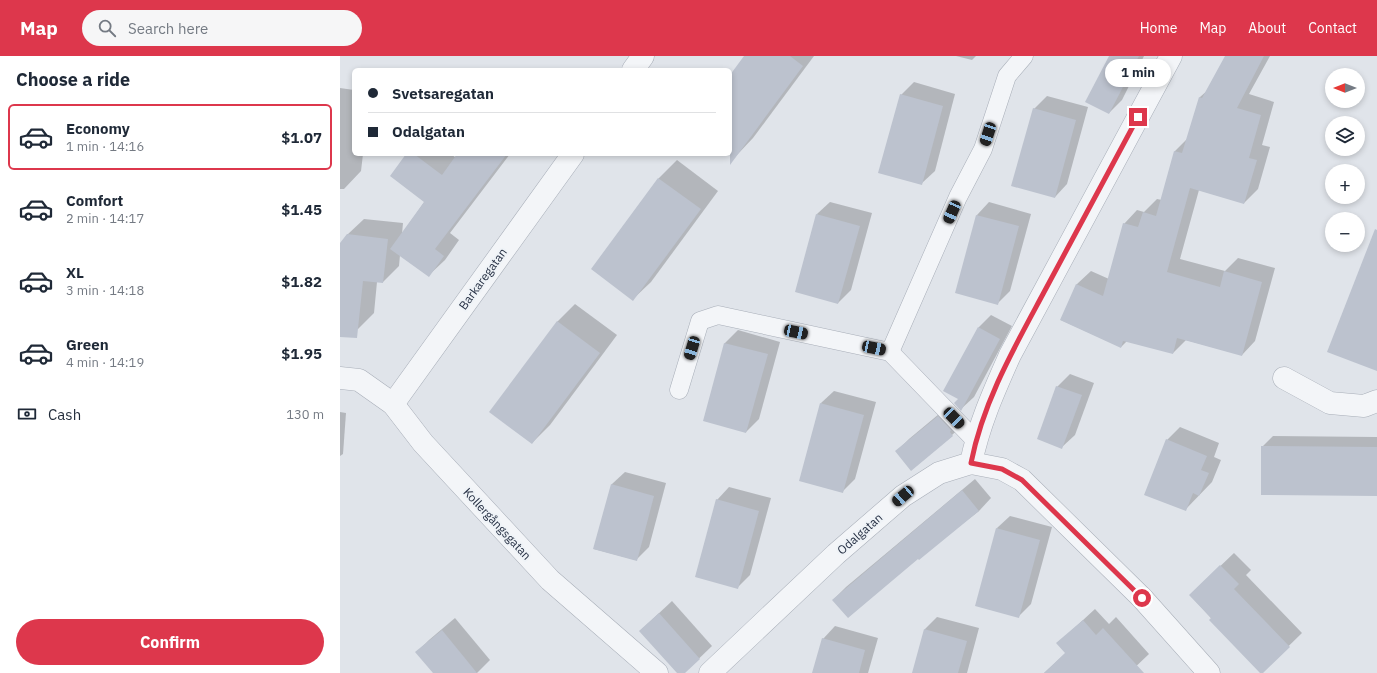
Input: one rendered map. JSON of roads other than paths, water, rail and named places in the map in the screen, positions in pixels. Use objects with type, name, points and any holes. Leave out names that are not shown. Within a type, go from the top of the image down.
[{"type":"street","points":[[635,68],[644,56]]},
{"type":"street","points":[[1165,58],[1010,355],[989,402],[976,441],[971,463],[1002,469],[1022,480],[1142,598],[1209,673]]},
{"type":"street","name":"Barkaregatan","points":[[393,404],[572,156]]},
{"type":"street","name":"Kollergångsgatan","points":[[340,378],[359,380],[393,404],[423,444],[550,580],[657,673]]},
{"type":"street","points":[[1284,378],[1330,403],[1364,406],[1377,401]]},
{"type":"street","name":"Odalgatan","points":[[710,673],[836,554],[903,496],[939,473],[971,463]]},
{"type":"lane","points":[[890,352],[958,198],[983,149],[1007,76],[1024,56]]},
{"type":"lane","points":[[680,390],[700,321],[718,315],[890,352],[976,441]]}]
